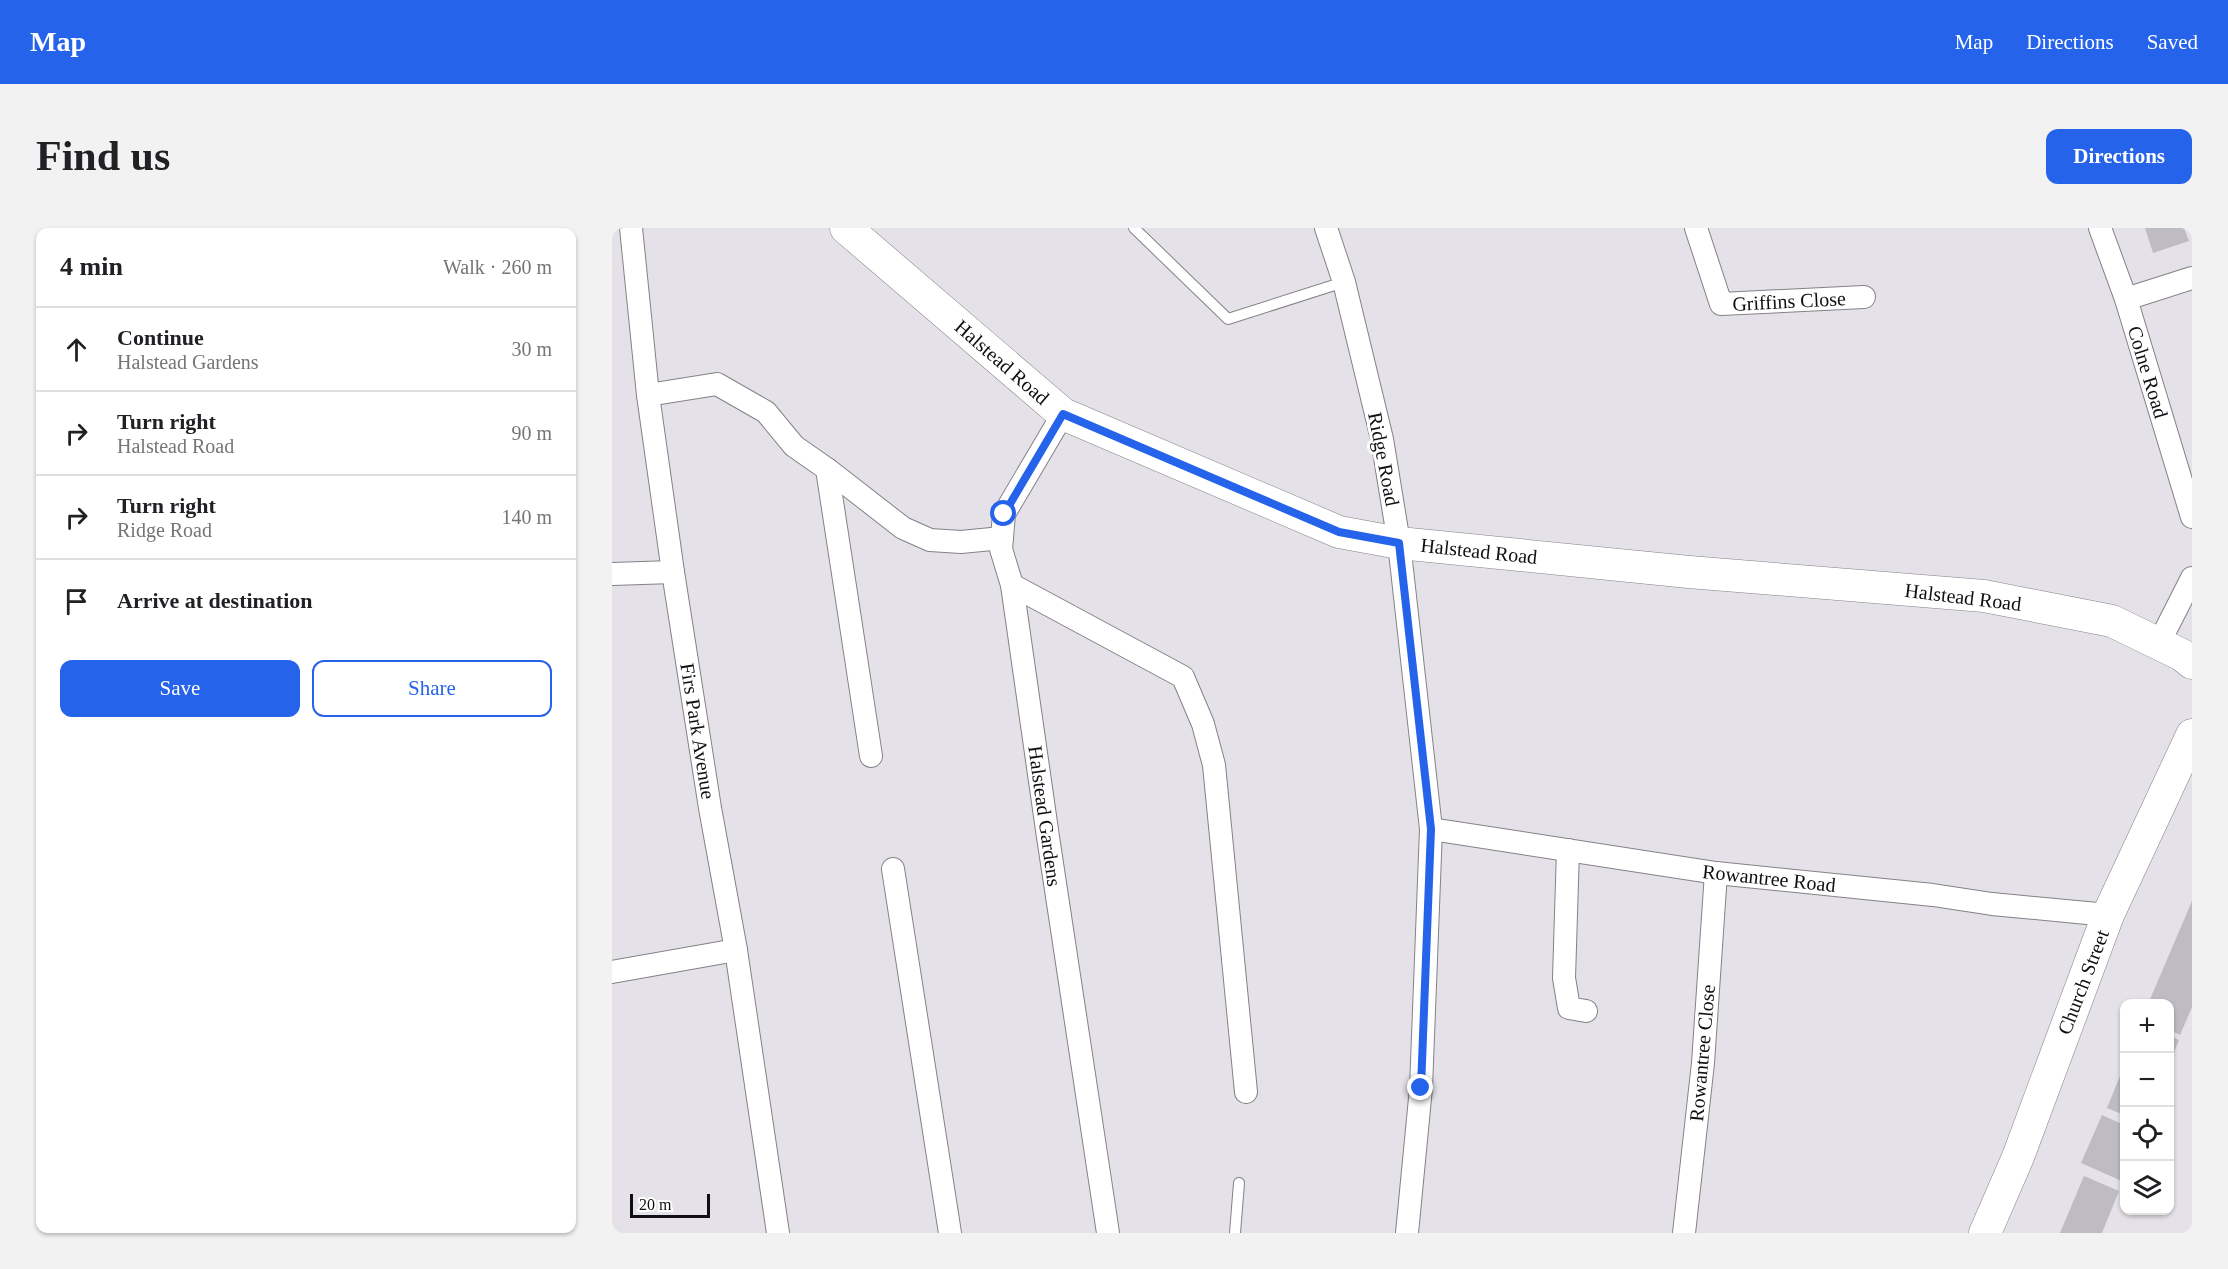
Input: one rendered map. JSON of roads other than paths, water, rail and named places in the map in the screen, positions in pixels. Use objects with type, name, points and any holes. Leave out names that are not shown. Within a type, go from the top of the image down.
[{"type":"street","name":"Firs Park Avenue","points":[[630,228],[648,395],[673,572],[710,808],[736,950],[778,1233]]},
{"type":"street","name":"Halstead Road","points":[[846,228],[1063,414],[1339,532],[1399,543],[1677,570],[1984,596],[2112,621],[2159,643],[2192,663]]},
{"type":"street","name":"Ridge Road","points":[[1326,228],[1344,282],[1382,439],[1399,543],[1431,829],[1421,1088],[1407,1233]]},
{"type":"street","name":"Griffins Close","points":[[1696,228],[1721,304],[1864,297]]},
{"type":"street","name":"Colne Road","points":[[2100,228],[2126,299],[2192,517]]},
{"type":"street","points":[[2126,299],[2192,278]]},
{"type":"street","points":[[648,395],[717,384],[766,412],[794,446],[903,528],[930,540],[961,542],[1002,538]]},
{"type":"street","name":"Halstead Gardens","points":[[1063,414],[1004,514],[1000,549],[1012,585],[1108,1233]]},
{"type":"street","points":[[827,469],[871,756]]},
{"type":"street","points":[[612,574],[673,572]]},
{"type":"street","points":[[2159,643],[2192,578]]},
{"type":"street","points":[[1012,585],[1184,677],[1203,724],[1214,765],[1246,1092]]},
{"type":"street","name":"Church Street","points":[[1985,1233],[2018,1157],[2108,915],[2192,735]]},
{"type":"street","name":"Rowantree Road","points":[[1431,829],[1716,873],[2108,915]]},
{"type":"street","points":[[1568,850],[1564,978],[1569,1008],[1586,1011]]},
{"type":"street","points":[[893,869],[950,1233]]},
{"type":"street","name":"Rowantree Close","points":[[1684,1233],[1703,1063],[1716,873]]},
{"type":"street","points":[[612,972],[736,950]]},
{"type":"lane","points":[[1134,228],[1228,319],[1344,282]]},
{"type":"lane","points":[[1235,1233],[1239,1183]]}]
